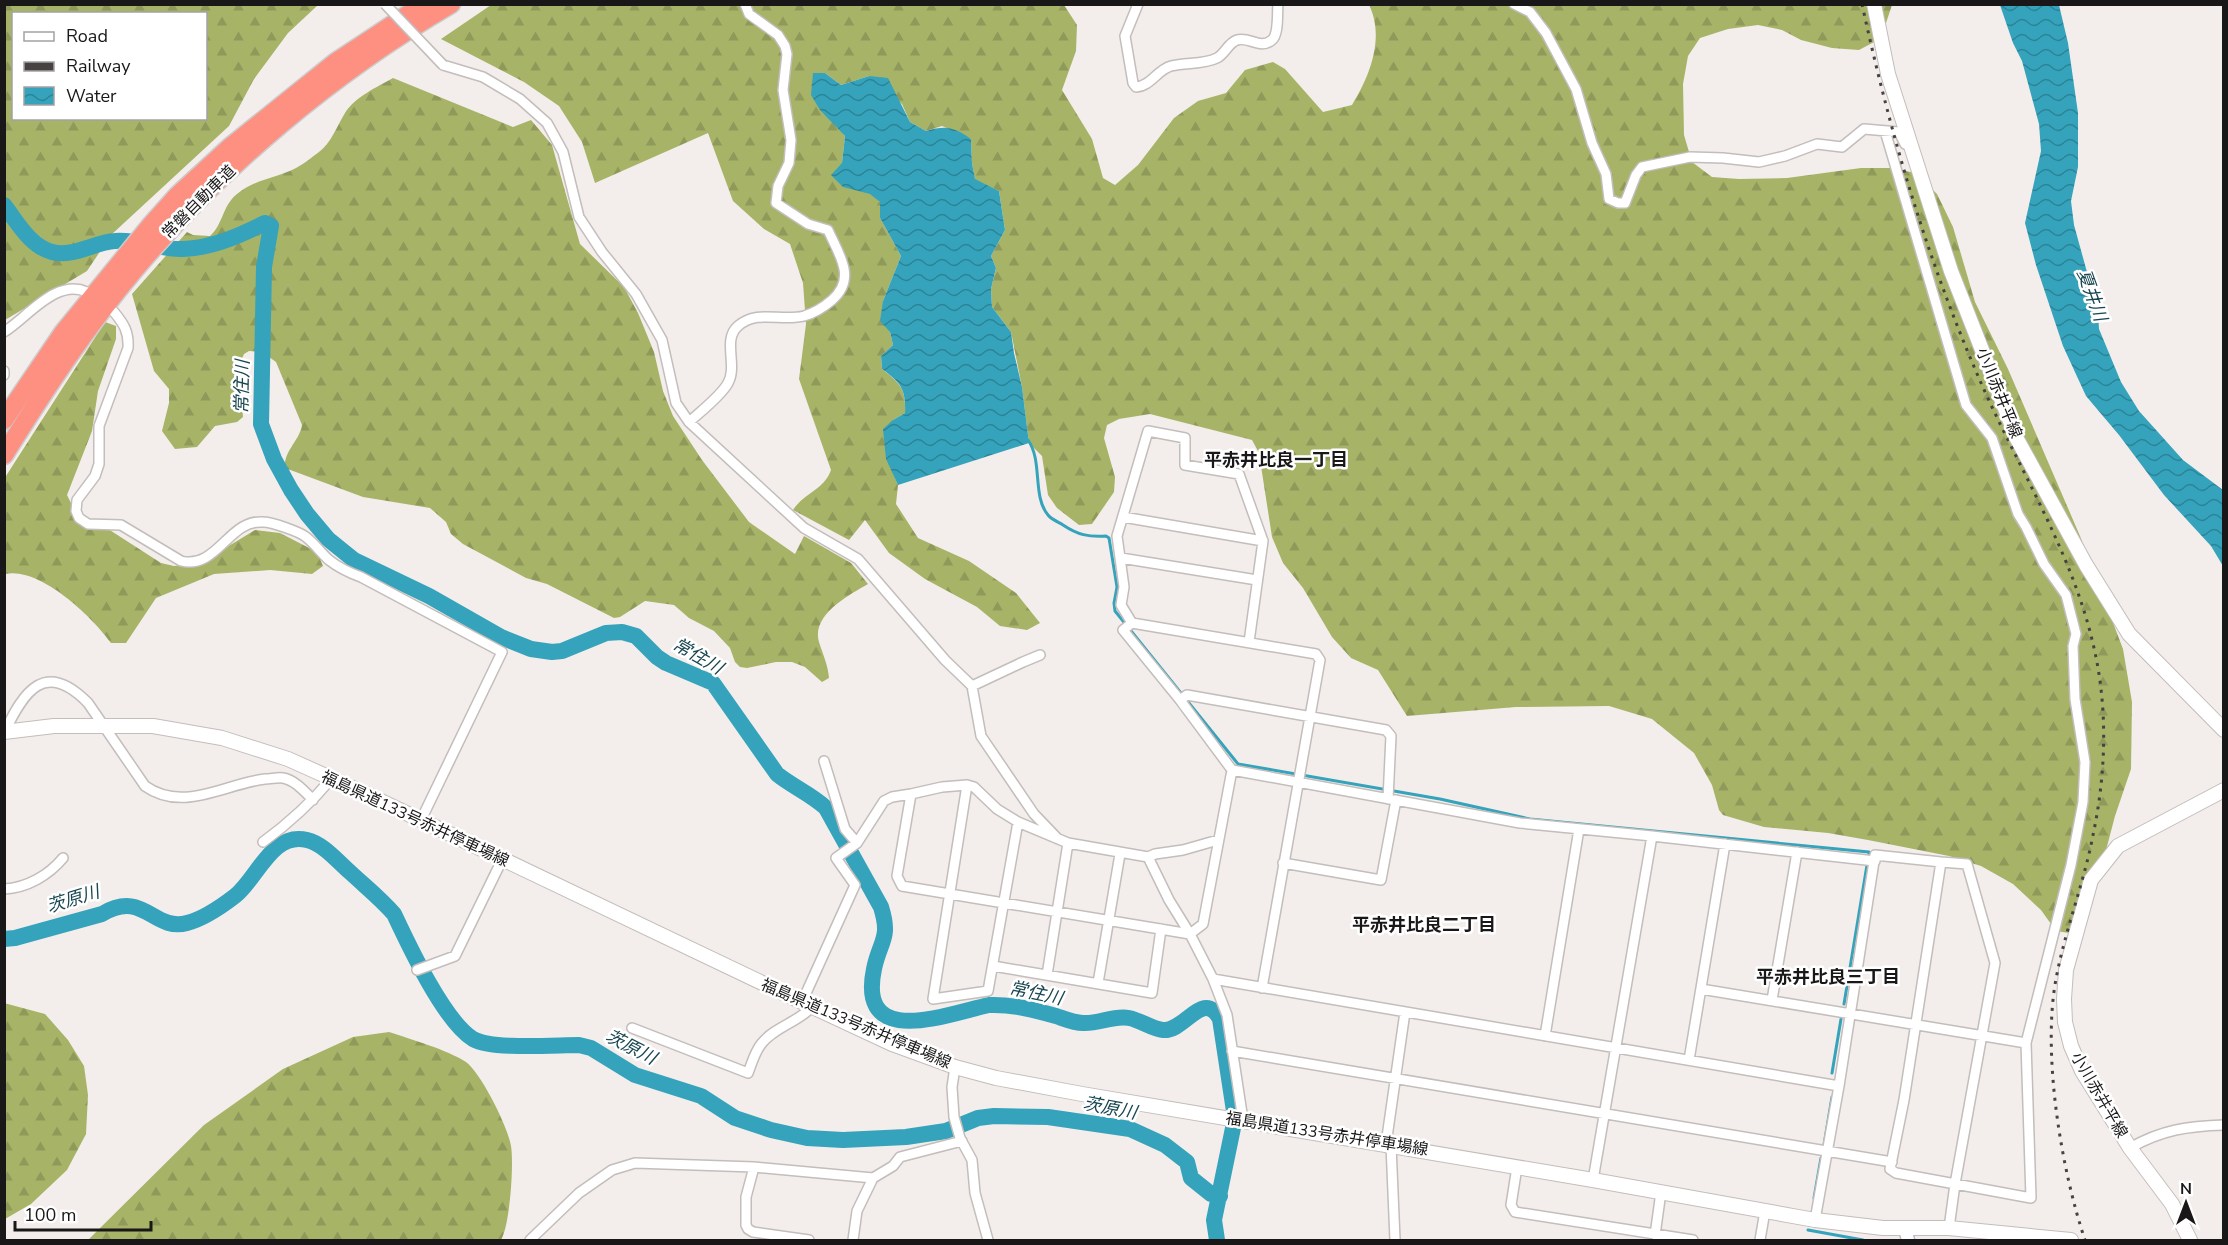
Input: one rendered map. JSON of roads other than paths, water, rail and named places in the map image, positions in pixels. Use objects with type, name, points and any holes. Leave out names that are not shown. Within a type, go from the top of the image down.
[{"type":"highway","name":"常磐自動車道","points":[[4,420],[63,333],[178,195],[254,127],[336,62],[424,4]]},
{"type":"highway","name":"常磐自動車道","points":[[4,455],[56,374],[111,307],[170,229],[212,187],[280,126],[361,62],[451,4]]},
{"type":"main road","name":"小川赤井平線","points":[[1874,4],[1888,74],[1916,155],[1951,271],[2017,439],[2086,565],[2129,634],[2223,730]]},
{"type":"main road","name":"福島県道133号赤井停車場線","points":[[5,732],[54,726],[153,726],[222,738],[288,759],[892,1044],[956,1067],[996,1078],[1907,1235],[1949,1228],[2071,1240]]},
{"type":"main road","name":"小川赤井平線","points":[[2188,1239],[2172,1204],[2130,1148],[2074,1054],[2065,1014],[2067,970],[2091,880],[2118,846],[2223,790]]},
{"type":"street","points":[[385,4],[443,65],[483,78],[520,99],[547,123],[563,152],[579,217],[602,252],[636,294],[662,340],[676,403],[689,422],[804,528],[858,559],[945,660],[972,686],[981,736],[1034,814],[1058,839]]},
{"type":"street","points":[[689,422],[728,383],[733,364],[730,342],[736,328],[751,317],[803,316],[824,307],[840,293],[846,273],[828,230],[808,224],[776,203],[778,186],[789,163],[791,140],[783,90],[786,46],[778,35],[749,14],[746,4]]},
{"type":"street","points":[[1138,4],[1125,36],[1133,83],[1136,87],[1147,84],[1157,73],[1170,67],[1220,57],[1231,44],[1238,40],[1258,45],[1270,42],[1276,36],[1278,4]]},
{"type":"street","points":[[1514,4],[1530,12],[1546,33],[1576,89],[1592,143],[1606,174],[1609,199],[1618,203],[1625,203],[1635,175],[1642,167],[1690,157],[1759,162],[1785,156],[1817,144],[1842,147],[1864,129],[1899,132],[1910,152],[1916,155]]},
{"type":"street","points":[[1885,131],[1966,405],[1992,438],[2018,514],[2044,564],[2066,595],[2076,634],[2073,646],[2075,699],[2085,762],[2084,802],[2071,866],[2026,1043],[2031,1198],[1896,1173],[1890,1169],[1916,1024],[1941,862]]},
{"type":"street","points":[[4,332],[62,290],[77,288],[87,292]]},
{"type":"street","points":[[111,307],[129,335],[128,348],[99,426],[99,465],[95,476],[76,500],[76,511],[80,518],[88,524],[121,525],[181,561],[189,563],[207,558],[245,525],[266,522],[305,536],[330,561],[343,570],[362,577],[502,652],[421,820]]},
{"type":"street","points":[[1129,626],[1121,605],[1124,587],[1118,536],[1148,432],[1185,438],[1185,465],[1239,474],[1263,541],[1249,642]]},
{"type":"street","points":[[1123,517],[1263,541]]},
{"type":"street","points":[[1121,558],[1257,580]]},
{"type":"street","points":[[911,794],[897,876],[902,886],[1190,934],[1203,924],[1232,770],[1183,698],[1123,630],[1129,626],[1249,642],[1316,654],[1320,660],[1262,988]]},
{"type":"street","points":[[972,686],[1040,655]]},
{"type":"street","points":[[5,732],[24,695],[43,682],[56,682],[77,691],[88,703],[145,786],[156,794],[185,799],[252,781],[282,777],[297,785],[313,800]]},
{"type":"street","points":[[1183,698],[1386,730],[1391,736],[1390,795],[1381,880],[1283,863]]},
{"type":"street","points":[[824,761],[845,829],[855,845]]},
{"type":"street","points":[[1232,770],[1298,777],[1520,823],[1875,861]]},
{"type":"street","points":[[263,842],[284,827],[313,800],[331,779]]},
{"type":"street","points":[[967,785],[933,999],[988,991],[1018,822]]},
{"type":"street","points":[[632,1028],[748,1073],[763,1042],[805,1014],[855,885],[836,858],[855,845],[884,801],[892,797],[942,787],[967,785],[974,787],[997,809],[1018,822],[1068,843],[1120,854],[1148,857],[1218,840]]},
{"type":"street","points":[[1545,1036],[1579,829]]},
{"type":"street","points":[[1593,1180],[1652,836]]},
{"type":"street","points":[[1047,975],[1068,843]]},
{"type":"street","points":[[1689,1060],[1725,844]]},
{"type":"street","points":[[1772,1000],[1797,852]]},
{"type":"street","points":[[1098,983],[1120,854]]},
{"type":"street","points":[[1815,1220],[1851,1014],[1875,855],[1967,864],[1995,963],[1949,1228]]},
{"type":"street","points":[[1148,857],[1213,979],[1227,1015],[1237,1119]]},
{"type":"street","points":[[4,889],[20,887],[50,873],[63,858]]},
{"type":"street","points":[[417,970],[455,956],[502,860]]},
{"type":"street","points":[[993,966],[1152,993],[1161,929]]},
{"type":"street","points":[[1213,979],[1839,1086]]},
{"type":"street","points":[[1701,989],[2026,1043]]},
{"type":"street","points":[[1395,1240],[1389,1144],[1405,1012]]},
{"type":"street","points":[[1232,1051],[1892,1162]]},
{"type":"street","points":[[956,1067],[952,1088],[954,1117],[961,1139],[972,1160],[975,1193],[988,1240]]},
{"type":"street","points":[[2130,1148],[2151,1136],[2169,1131],[2190,1126],[2223,1125]]},
{"type":"street","points":[[853,1240],[857,1211],[873,1178],[892,1166],[900,1157],[961,1139]]},
{"type":"street","points":[[530,1240],[579,1193],[612,1170],[634,1163],[754,1167],[873,1178]]},
{"type":"street","points":[[754,1167],[746,1197],[748,1230],[809,1240]]},
{"type":"street","points":[[1517,1167],[1511,1205],[1515,1212],[1693,1240]]},
{"type":"street","points":[[1655,1234],[1661,1192]]},
{"type":"street","points":[[1760,1240],[1765,1211]]},
{"type":"water","name":"夏井川","points":[[2000,5],[2059,5],[2068,43],[2078,113],[2078,167],[2071,201],[2074,225],[2098,312],[2099,329],[2121,382],[2139,411],[2183,460],[2223,490],[2223,566],[2211,546],[2164,495],[2086,396],[2063,346],[2036,265],[2025,223],[2041,151],[2039,124],[2022,61]]},
{"type":"water","points":[[813,73],[825,73],[841,85],[869,76],[888,78],[910,122],[926,131],[939,128],[955,130],[971,139],[975,179],[999,191],[1005,230],[991,256],[996,268],[991,289],[992,307],[1011,332],[1022,387],[1029,443],[898,485],[886,459],[883,429],[905,413],[904,398],[898,383],[882,369],[881,356],[893,345],[890,332],[880,321],[883,301],[901,256],[880,218],[880,202],[870,194],[843,187],[831,175],[842,163],[845,136],[820,110],[811,95]]},
{"type":"waterway","name":"常住川","points":[[4,205],[37,245],[60,253],[115,241],[175,249],[194,248],[225,240],[265,223],[271,226],[264,267],[261,424],[274,459],[307,514],[328,539],[354,560],[429,596],[501,637],[531,649],[552,652],[562,651],[606,633],[622,632],[636,636],[666,663],[713,683],[777,774],[826,808],[881,907],[885,933],[876,959],[872,994],[879,1010],[892,1018],[909,1021],[951,1015],[989,1005],[1006,1005],[1080,1023],[1129,1018],[1163,1030],[1179,1025],[1200,1009],[1207,1008],[1214,1011],[1220,1019],[1234,1111],[1233,1128],[1214,1220],[1217,1240]]},
{"type":"waterway","points":[[1028,440],[1033,448],[1040,498],[1048,515],[1078,533],[1109,538],[1117,587],[1115,611],[1238,764],[1440,799],[1530,819],[1869,852],[1869,854]]},
{"type":"waterway","name":"茨原川","points":[[4,939],[15,938],[128,906],[138,908],[165,922],[187,923],[212,912],[235,896],[275,849],[295,839],[307,840],[319,845],[330,854],[394,914],[439,1000],[462,1030],[473,1039],[494,1045],[579,1045],[591,1048],[635,1075],[701,1096],[735,1118],[771,1130],[807,1138],[843,1140],[906,1137],[946,1131],[978,1118],[994,1116],[1048,1117],[1130,1129],[1165,1145],[1187,1162],[1191,1178],[1211,1194],[1220,1196]]},
{"type":"waterway","points":[[1844,1004],[1867,865]]},
{"type":"waterway","points":[[1832,1073],[1841,1019]]},
{"type":"waterway","points":[[1824,1145],[1832,1097]]},
{"type":"waterway","points":[[1814,1198],[1821,1158]]},
{"type":"waterway","points":[[1808,1230],[1863,1240]]},
{"type":"railway","points":[[1862,4],[1896,144],[1924,235],[1957,325],[1990,404],[2041,506],[2072,576],[2084,611],[2099,671],[2104,742],[2101,789],[2089,853],[2056,979],[2051,1041],[2056,1111],[2068,1180],[2085,1240]]},
{"type":"district","name":"平赤井比良一丁目","points":[[1276,460]]},
{"type":"district","name":"平赤井比良二丁目","points":[[1424,925]]},
{"type":"district","name":"平赤井比良三丁目","points":[[1828,977]]}]
